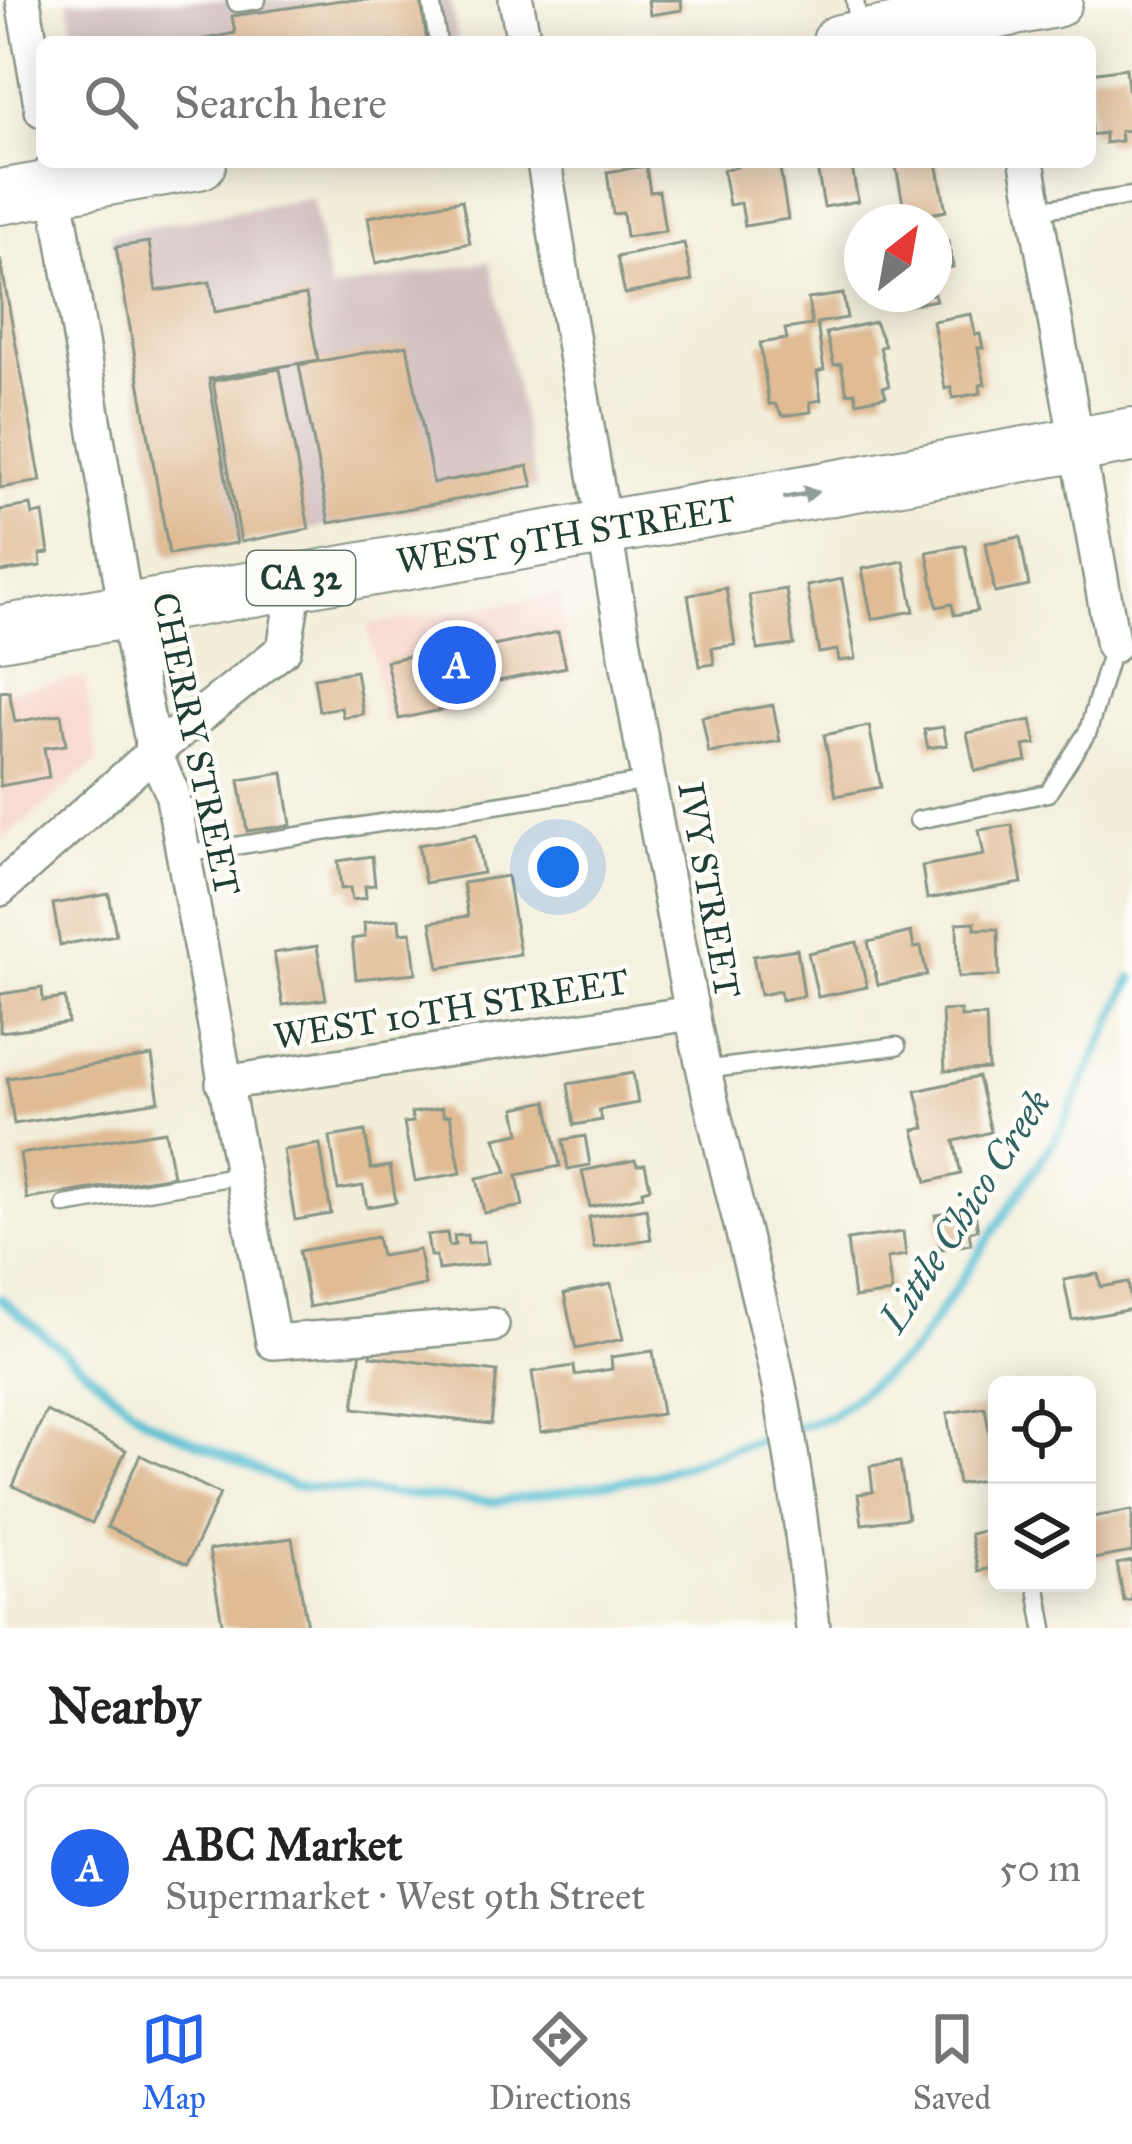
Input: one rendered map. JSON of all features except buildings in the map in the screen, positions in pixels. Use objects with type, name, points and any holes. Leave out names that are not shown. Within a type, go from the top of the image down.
[{"type":"main road","points":[[852,27],[1001,17],[1055,0]]},
{"type":"main road","points":[[0,197],[53,174],[126,168]]},
{"type":"main road","name":"WEST 9TH STREET","points":[[0,633],[1132,435]]},
{"type":"street","points":[[23,0],[36,75]]},
{"type":"street","points":[[516,0],[523,36]]},
{"type":"street","name":"IVY STREET","points":[[545,168],[603,531],[692,1012],[776,1370],[814,1628]]},
{"type":"street","points":[[1028,168],[1113,646]]},
{"type":"street","name":"CHERRY STREET","points":[[53,174],[126,610],[154,752],[172,792],[273,1342],[492,1324]]},
{"type":"street","points":[[0,889],[154,752],[284,650],[296,579]]},
{"type":"street","name":"WEST 10TH STREET","points":[[223,1083],[692,1012]]},
{"type":"lane","points":[[236,0],[257,0]]},
{"type":"lane","points":[[431,0],[437,36]]},
{"type":"lane","points":[[1036,211],[1132,196]]},
{"type":"lane","points":[[918,820],[1048,793],[1088,731],[1113,646]]},
{"type":"lane","points":[[183,854],[649,781]]},
{"type":"lane","points":[[704,1070],[897,1046]]},
{"type":"lane","points":[[65,1204],[241,1175]]},
{"type":"lane","points":[[1038,1592],[1044,1628]]},
{"type":"shaded area","points":[[68,0],[450,0],[457,36],[74,36]]},
{"type":"shaded area","points":[[312,198],[330,290],[490,261],[537,488],[168,556],[111,234]]},
{"type":"shaded area","points":[[559,595],[572,674],[452,693],[455,712],[384,724],[368,625]]},
{"type":"shaded area","points":[[85,677],[97,761],[0,843],[0,692]]},
{"type":"waterway","name":"Little Chico Creek","points":[[794,1428],[831,1416],[914,1351],[1061,1130],[1132,978]]},
{"type":"waterway","name":"Little Chico Creek","points":[[0,1298],[146,1420],[293,1486],[496,1502],[651,1476],[779,1433]]},
{"type":"place","name":"ABC Market","points":[[457,665]]}]
